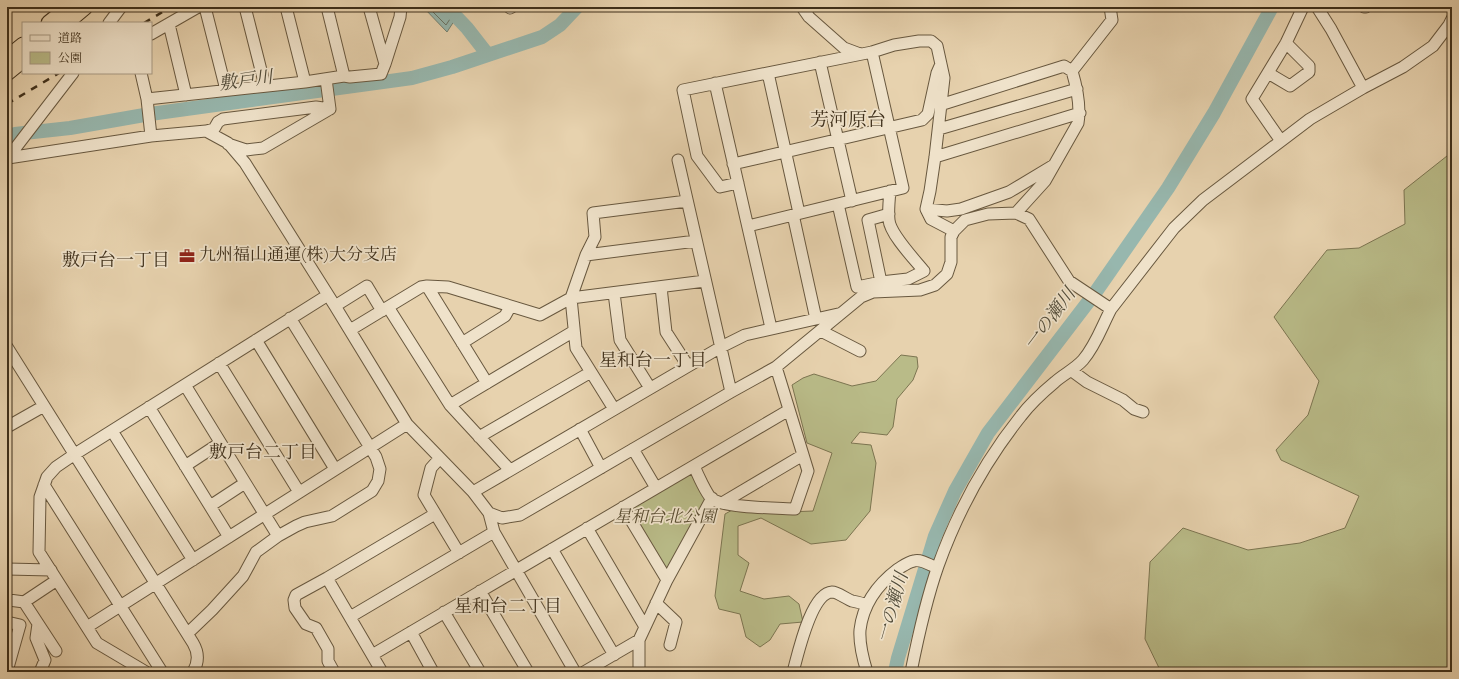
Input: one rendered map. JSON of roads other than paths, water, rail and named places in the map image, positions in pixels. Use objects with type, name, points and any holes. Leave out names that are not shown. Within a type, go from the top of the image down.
[{"type":"highway","points":[[50,22],[68,7]]},
{"type":"highway","points":[[67,22],[85,7]]},
{"type":"highway","points":[[7,58],[22,46]]},
{"type":"highway","points":[[7,73],[22,61]]},
{"type":"street","points":[[111,22],[121,7]]},
{"type":"street","points":[[152,33],[198,7]]},
{"type":"street","points":[[205,7],[226,90]]},
{"type":"street","points":[[245,7],[265,86]]},
{"type":"street","points":[[286,7],[305,82]]},
{"type":"street","points":[[327,7],[344,76]]},
{"type":"street","points":[[369,7],[385,64]]},
{"type":"street","points":[[148,103],[186,95],[226,90],[305,82],[327,82],[344,76],[350,77],[380,74],[385,64],[400,17],[401,7]]},
{"type":"street","points":[[802,7],[809,17],[844,48],[860,54]]},
{"type":"street","points":[[1072,71],[1112,20],[1110,7]]},
{"type":"street","points":[[1281,141],[1252,100],[1286,43],[1302,7]]},
{"type":"street","points":[[1316,7],[1331,29],[1363,88]]},
{"type":"street","points":[[911,672],[934,567],[959,514],[1004,438],[1022,414],[1039,396],[1056,381],[1072,371],[1084,359],[1093,346],[1107,307],[1174,228],[1203,200],[1310,119],[1403,67],[1433,46],[1452,19]]},
{"type":"street","points":[[169,24],[186,95]]},
{"type":"street","points":[[738,184],[720,187],[698,156],[683,90],[872,52],[894,45],[919,41],[931,41],[937,46],[944,78],[940,104],[939,129],[926,209],[931,219],[954,231]]},
{"type":"street","points":[[1268,73],[1290,86],[1309,72],[1309,66],[1286,43]]},
{"type":"street","points":[[748,226],[797,216],[903,188],[872,52]]},
{"type":"street","points":[[820,62],[852,201]]},
{"type":"street","points":[[733,164],[922,120],[928,114],[936,73],[941,64]]},
{"type":"street","points":[[940,104],[1064,66],[1072,71],[1077,89],[1080,113],[1078,123],[1045,181],[1016,213]]},
{"type":"street","points":[[768,72],[786,152],[816,319]]},
{"type":"street","points":[[7,159],[72,74]]},
{"type":"street","points":[[141,74],[148,103],[151,133]]},
{"type":"street","points":[[327,82],[330,105]]},
{"type":"street","points":[[715,83],[771,328]]},
{"type":"street","points":[[939,129],[1077,89]]},
{"type":"street","points":[[7,159],[88,147],[151,133],[206,131],[214,129],[218,122],[223,119],[330,105]]},
{"type":"street","points":[[206,131],[228,143],[246,150],[263,148],[330,105]]},
{"type":"street","points":[[935,157],[1080,113]]},
{"type":"street","points":[[228,143],[245,163],[408,424],[473,492],[489,513],[494,532],[575,672]]},
{"type":"street","points":[[678,160],[731,392]]},
{"type":"street","points":[[926,209],[947,211],[961,209],[1009,192],[1055,165]]},
{"type":"street","points":[[489,513],[502,518],[520,516],[776,367],[821,331],[860,292],[881,282],[908,279],[924,271],[890,225],[888,214],[890,191]]},
{"type":"street","points":[[614,409],[576,348],[574,331],[571,298],[586,255],[595,238],[593,213],[687,201]]},
{"type":"street","points":[[838,204],[860,292]]},
{"type":"street","points":[[860,292],[920,290],[935,285],[947,274],[951,262],[951,237],[954,231],[965,220],[988,214],[1016,213],[1029,219],[1069,281],[1107,307]]},
{"type":"street","points":[[881,282],[868,220],[888,214]]},
{"type":"street","points":[[586,255],[696,241]]},
{"type":"street","points":[[350,330],[421,287],[427,286],[448,288],[540,315],[571,298],[706,281]]},
{"type":"street","points":[[335,306],[367,286],[385,309],[450,405],[510,470]]},
{"type":"street","points":[[427,286],[487,383]]},
{"type":"street","points":[[661,287],[666,332],[688,366]]},
{"type":"street","points":[[614,293],[620,340],[650,388]]},
{"type":"street","points":[[146,672],[97,643],[39,552],[40,497],[47,477],[56,467],[75,454],[328,295]]},
{"type":"street","points":[[462,343],[505,316],[510,306]]},
{"type":"street","points":[[473,492],[688,366],[745,335],[839,314]]},
{"type":"street","points":[[188,633],[212,610],[243,576],[256,552],[278,536],[305,522],[332,516],[372,491],[378,480],[380,468],[376,457],[290,318]]},
{"type":"street","points":[[450,405],[574,331]]},
{"type":"street","points":[[821,331],[860,351]]},
{"type":"street","points":[[256,340],[335,470]]},
{"type":"street","points":[[7,347],[188,633],[197,650],[197,665],[193,672]]},
{"type":"street","points":[[219,363],[299,492]]},
{"type":"street","points":[[694,466],[717,501],[734,505],[795,509],[808,471],[776,367]]},
{"type":"street","points":[[1072,371],[1087,382],[1123,400],[1142,412]]},
{"type":"street","points":[[480,437],[591,372]]},
{"type":"street","points":[[184,385],[278,536]]},
{"type":"street","points":[[7,427],[44,406]]},
{"type":"street","points":[[148,408],[229,537]]},
{"type":"street","points":[[372,655],[789,410]]},
{"type":"street","points":[[87,627],[408,424]]},
{"type":"street","points":[[580,430],[601,468]]},
{"type":"street","points":[[112,431],[193,560]]},
{"type":"street","points":[[185,466],[220,443]]},
{"type":"street","points":[[633,449],[656,488]]},
{"type":"street","points":[[639,672],[639,640],[667,580],[717,501],[803,455]]},
{"type":"street","points":[[440,458],[430,468],[424,495],[459,553]]},
{"type":"street","points":[[210,506],[245,483]]},
{"type":"street","points":[[44,485],[162,672]]},
{"type":"street","points":[[624,507],[667,580]]},
{"type":"street","points":[[334,672],[328,661],[328,649],[316,628],[306,624],[295,608],[294,600],[296,595],[435,514]]},
{"type":"street","points":[[587,528],[645,627]]},
{"type":"street","points":[[350,617],[494,532]]},
{"type":"street","points":[[552,549],[614,655]]},
{"type":"street","points":[[867,672],[860,638],[862,620],[867,605],[875,592],[883,582],[904,565],[913,561],[919,560],[934,567]]},
{"type":"street","points":[[7,569],[51,570]]},
{"type":"street","points":[[327,578],[382,672]]},
{"type":"street","points":[[7,598],[9,600],[24,602],[57,580]]},
{"type":"street","points":[[480,591],[528,672]]},
{"type":"street","points":[[792,672],[811,614],[820,598],[827,593],[834,592],[867,605]]},
{"type":"street","points":[[24,602],[56,651]]},
{"type":"street","points":[[656,603],[676,622],[670,645]]},
{"type":"street","points":[[444,612],[480,672]]},
{"type":"street","points":[[7,622],[20,625],[7,671]]},
{"type":"street","points":[[38,624],[36,638],[45,660],[40,672]]},
{"type":"street","points":[[411,632],[433,672]]},
{"type":"street","points":[[584,672],[639,640]]},
{"type":"water","points":[[423,7],[454,7],[460,12],[447,32]]},
{"type":"waterway","points":[[447,7],[467,28],[488,55]]},
{"type":"waterway","name":"敷戸川","points":[[7,137],[15,134],[70,128],[150,114],[412,78],[452,67],[542,37],[560,25],[577,7]]},
{"type":"waterway","name":"一の瀬川","points":[[895,672],[935,536],[955,491],[988,433],[1095,293],[1168,188],[1214,113],[1272,7]]},
{"type":"railway","points":[[146,22],[171,7]]},
{"type":"railway","points":[[7,104],[57,74]]},
{"type":"place","name":"九州福山通運(株)大分支店","points":[[187,256]]},
{"type":"district","name":"芳河原台","points":[[848,121]]},
{"type":"district","name":"敷戸台一丁目","points":[[116,262]]},
{"type":"district","name":"星和台一丁目","points":[[653,362]]},
{"type":"district","name":"敷戸台二丁目","points":[[263,454]]},
{"type":"district","name":"星和台二丁目","points":[[508,608]]},
{"type":"park label","name":"星和台北公園","points":[[665,518]]}]
